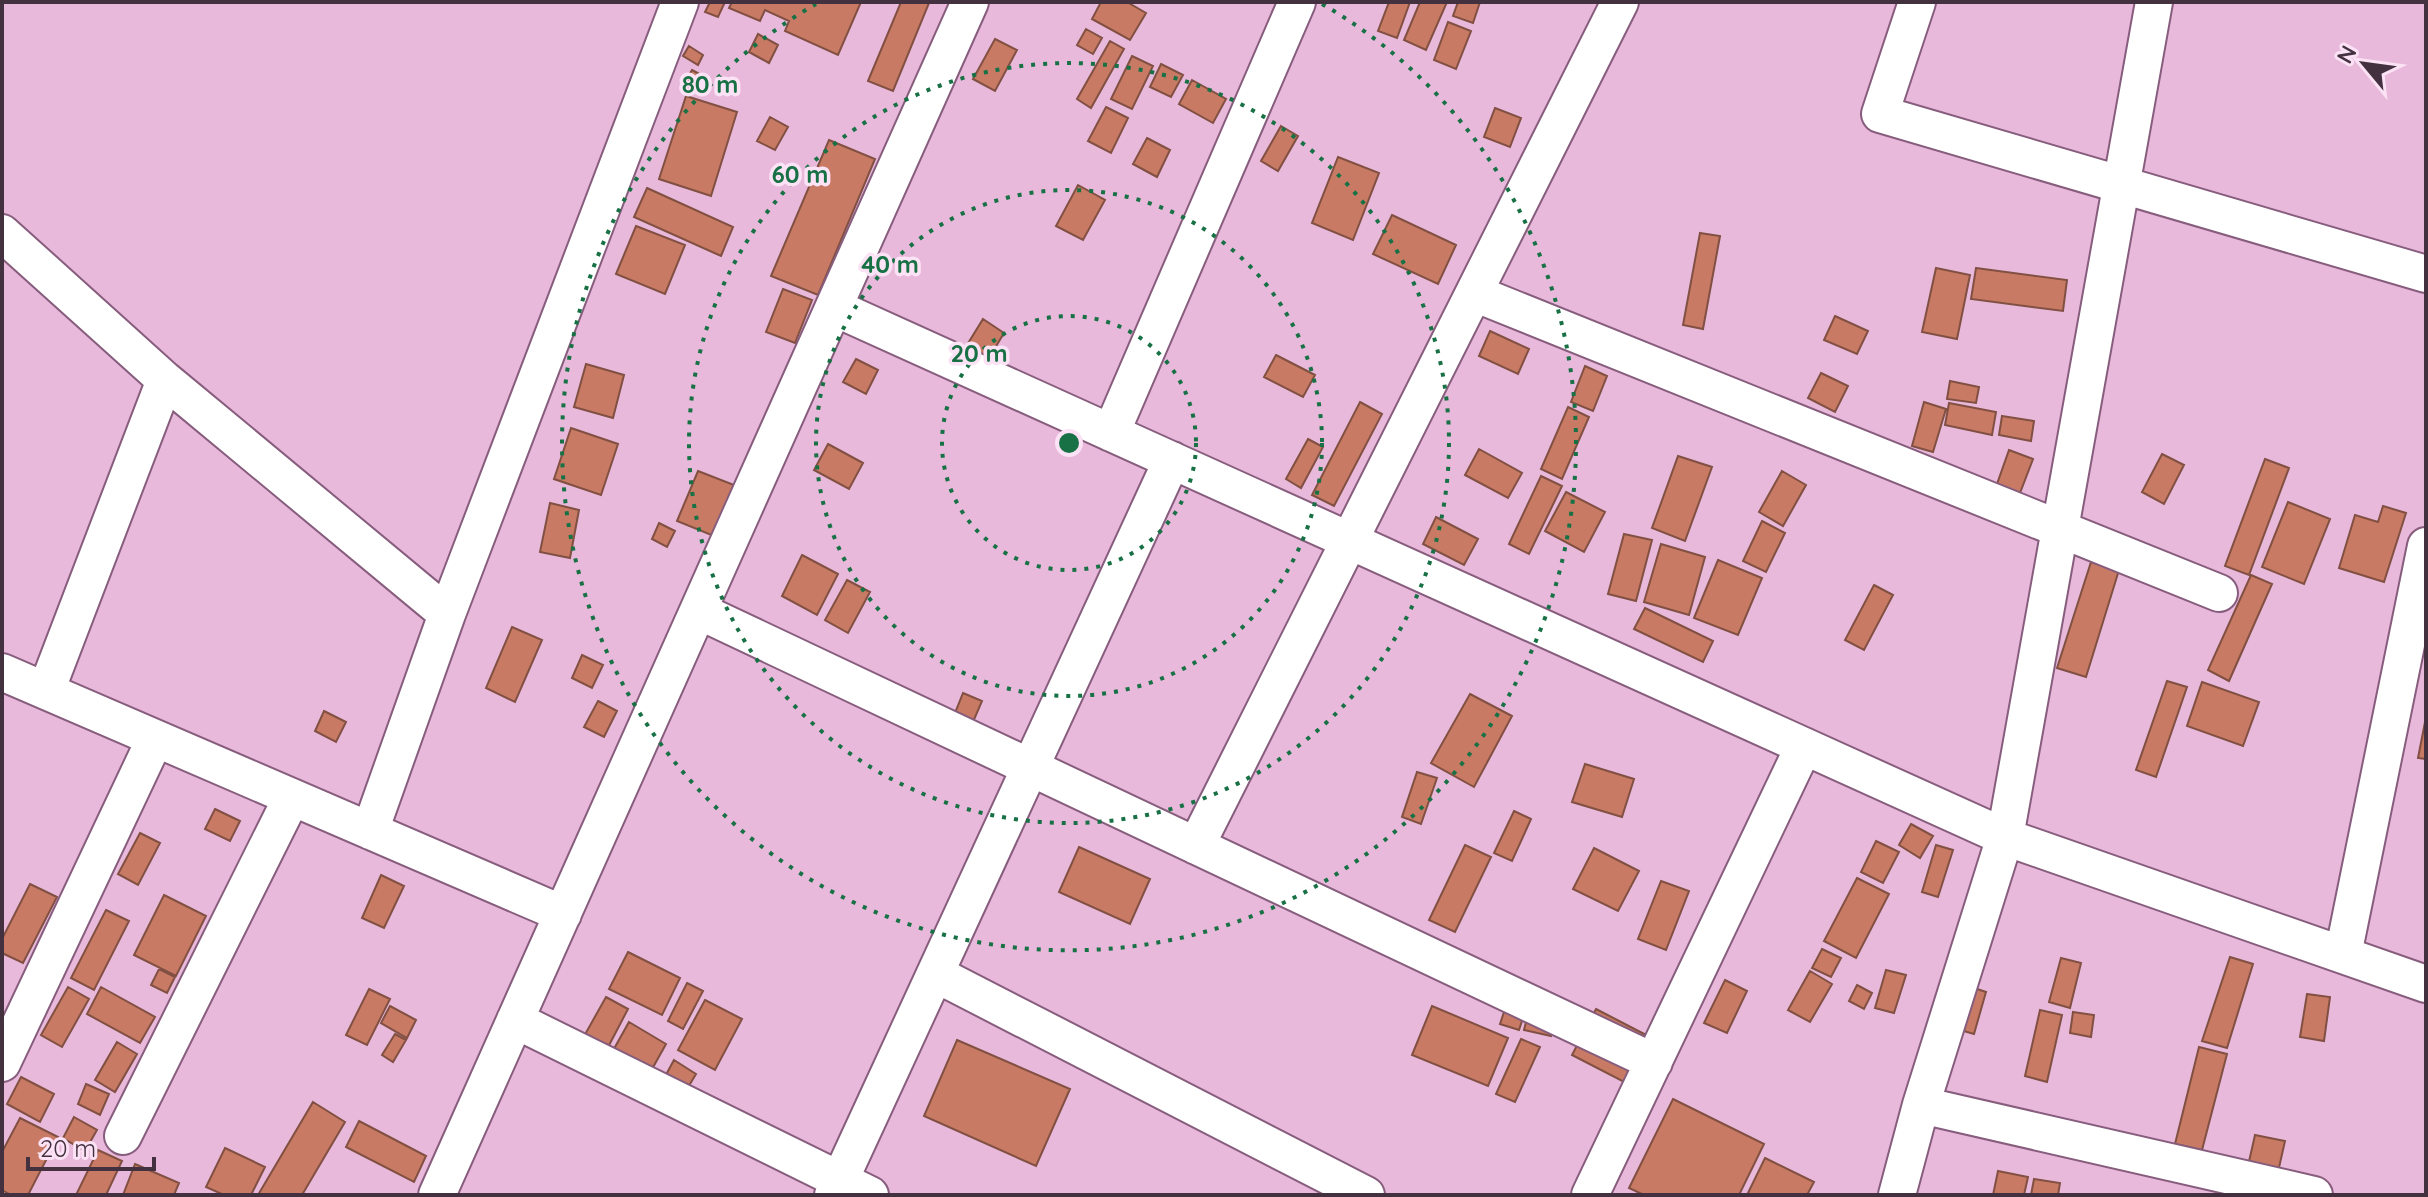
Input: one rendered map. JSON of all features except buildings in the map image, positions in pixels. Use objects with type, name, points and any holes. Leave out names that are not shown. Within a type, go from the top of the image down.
[{"type":"street","points":[[370,831],[447,614],[680,2]]},
{"type":"street","points":[[437,1195],[970,2]]},
{"type":"street","points":[[1111,433],[1297,2]]},
{"type":"street","points":[[1196,846],[1620,2]]},
{"type":"street","points":[[1917,2],[1880,114],[2426,274]]},
{"type":"street","points":[[1897,1195],[1921,1105],[2005,837],[2154,2]]},
{"type":"street","points":[[2,233],[165,380],[447,614]]},
{"type":"street","points":[[1474,293],[2219,593]]},
{"type":"street","points":[[835,308],[2005,837],[2426,984]]},
{"type":"street","points":[[46,691],[165,380]]},
{"type":"street","points":[[515,1020],[848,1190],[936,974],[1172,460]]},
{"type":"street","points":[[2343,955],[2426,546]]},
{"type":"street","points":[[699,611],[1654,1062]]},
{"type":"street","points":[[2,672],[563,914]]},
{"type":"street","points":[[2,1063],[155,739]]},
{"type":"street","points":[[1590,1195],[1804,746]]},
{"type":"street","points":[[123,1136],[292,797]]},
{"type":"street","points":[[936,974],[1366,1195]]},
{"type":"street","points":[[1921,1105],[2314,1195]]}]
